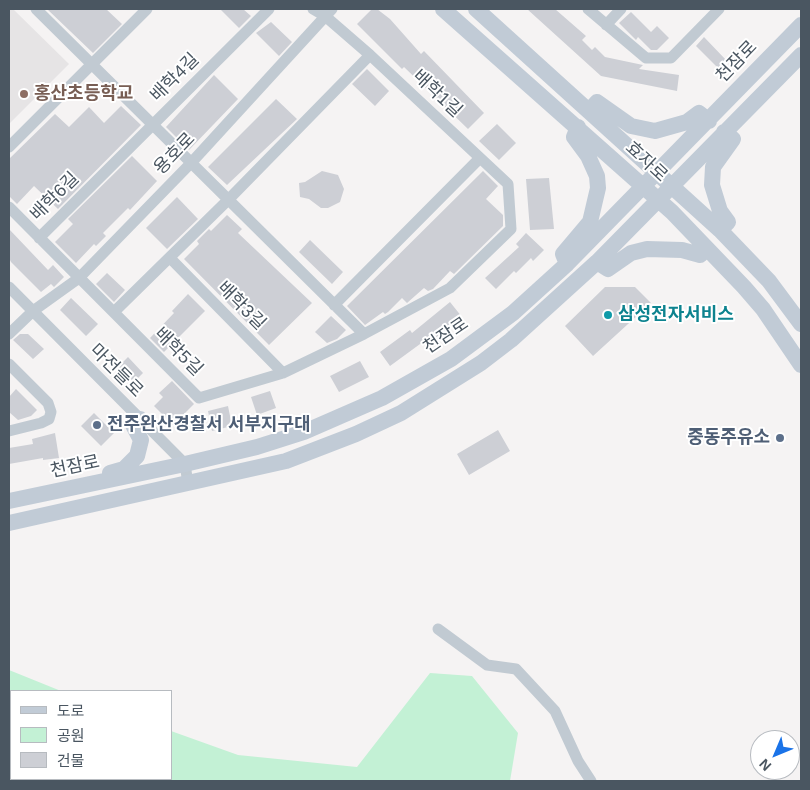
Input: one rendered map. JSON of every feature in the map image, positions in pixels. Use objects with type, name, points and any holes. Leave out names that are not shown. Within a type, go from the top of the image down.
[{"type":"street","points":[[9,147],[147,9]]},
{"type":"street","name":"배학4길","points":[[96,182],[269,9]]},
{"type":"street","name":"배학1길","points":[[313,9],[329,12],[370,55],[508,184],[511,229],[450,288],[364,334]]},
{"type":"street","name":"효자로","points":[[443,9],[658,200],[740,282],[763,309],[801,365]]},
{"type":"street","name":"효자로","points":[[476,9],[658,171],[720,230],[769,281],[801,324]]},
{"type":"street","points":[[588,9],[646,58],[671,58],[719,9]]},
{"type":"street","points":[[606,25],[621,9]]},
{"type":"street","name":"배학4길","points":[[40,10],[191,163]]},
{"type":"street","name":"용호로","points":[[9,334],[33,311],[79,278],[191,163],[329,12]]},
{"type":"street","name":"천잠로","points":[[9,501],[184,464],[257,447],[295,435],[382,398],[451,359],[513,313],[567,264],[801,25]]},
{"type":"street","points":[[114,312],[228,200],[370,55]]},
{"type":"street","points":[[9,523],[286,461],[356,434],[401,413],[475,367],[511,340],[597,262],[801,55]]},
{"type":"street","points":[[589,111],[597,102],[631,126],[655,131],[687,122],[699,113],[709,121]]},
{"type":"street","points":[[567,264],[563,254],[590,222],[598,188],[597,176],[588,156],[574,137],[578,127]]},
{"type":"street","points":[[720,230],[728,222],[720,211],[712,185],[713,167],[732,139],[724,132]]},
{"type":"street","points":[[334,305],[480,158]]},
{"type":"street","points":[[191,163],[364,334],[283,373]]},
{"type":"street","name":"배학6길","points":[[39,238],[96,182]]},
{"type":"street","name":"배학6길","points":[[9,207],[79,278]]},
{"type":"street","points":[[597,262],[608,269],[631,254],[647,249],[682,250],[700,255],[706,249]]},
{"type":"street","name":"배학3길","points":[[170,258],[283,373]]},
{"type":"street","name":"배학5길","points":[[79,278],[199,398],[283,373]]},
{"type":"street","name":"마전들로","points":[[9,287],[184,464]]},
{"type":"street","points":[[9,364],[48,403],[52,412],[49,419],[41,424],[9,431]]},
{"type":"street","points":[[108,480],[107,474],[124,469],[137,456],[141,440],[133,425],[140,419]]},
{"type":"street","points":[[184,464],[188,484]]},
{"type":"street","points":[[438,629],[487,665],[516,669],[555,711],[578,761],[591,781]]},
{"type":"shaded area","name":"홍산초등학교","points":[[9,9],[13,9],[69,64],[9,124]]},
{"type":"green space","points":[[9,670],[59,690],[10,690],[10,780],[172,780],[172,731],[238,755],[357,767],[430,673],[472,676],[518,733],[510,781],[9,781]]},
{"type":"building","points":[[47,9],[106,9],[122,24],[93,53]]},
{"type":"building","points":[[220,9],[243,9],[251,16],[239,28]]},
{"type":"building","points":[[372,9],[377,9],[390,19],[421,54],[424,51],[484,113],[468,129],[404,67],[402,69],[357,24]]},
{"type":"building","points":[[527,9],[555,9],[586,36],[582,40],[592,50],[595,47],[605,57],[643,65],[639,69],[679,75],[677,91],[601,76]]},
{"type":"building","points":[[631,12],[651,32],[657,26],[669,38],[657,50],[651,50],[638,37],[636,40],[619,23]]},
{"type":"building","points":[[271,22],[292,42],[279,56],[256,33]]},
{"type":"building","points":[[704,37],[726,60],[718,68],[696,46]]},
{"type":"building","points":[[367,69],[389,91],[375,106],[352,84]]},
{"type":"building","points":[[214,75],[238,99],[189,150],[166,127]]},
{"type":"building","points":[[276,99],[297,119],[227,185],[208,167]]},
{"type":"building","points":[[121,106],[141,125],[58,209],[34,186],[17,204],[9,196],[9,159],[55,114],[69,127],[89,107],[104,123]]},
{"type":"building","points":[[497,124],[516,143],[499,160],[479,141]]},
{"type":"building","points":[[132,156],[157,181],[130,210],[128,208],[103,233],[106,236],[96,246],[94,244],[76,263],[55,242],[73,224],[68,219]]},
{"type":"building","points":[[322,171],[338,175],[344,189],[340,202],[328,208],[321,208],[309,199],[300,197],[299,183],[305,182]]},
{"type":"building","points":[[483,171],[498,186],[486,199],[503,215],[503,226],[454,274],[450,271],[433,289],[428,291],[424,288],[407,303],[402,298],[388,312],[385,314],[383,312],[365,325],[347,306]]},
{"type":"building","points":[[549,178],[554,229],[530,230],[526,179]]},
{"type":"building","points":[[177,197],[198,219],[167,249],[146,228]]},
{"type":"building","points":[[227,215],[242,229],[238,233],[312,303],[269,345],[184,259],[199,244],[197,241],[209,229],[211,231]]},
{"type":"building","points":[[9,229],[48,270],[53,265],[64,277],[54,287],[51,284],[41,292],[11,262],[9,258]]},
{"type":"building","points":[[526,233],[544,250],[533,261],[531,258],[516,273],[514,271],[496,289],[485,278],[519,247],[516,244]]},
{"type":"building","points":[[310,240],[343,272],[332,284],[299,252]]},
{"type":"building","points":[[107,273],[125,290],[114,302],[96,284]]},
{"type":"building","name":"삼성전자서비스","points":[[605,287],[635,287],[651,303],[593,356],[565,326]]},
{"type":"building","points":[[188,294],[205,311],[164,352],[150,338],[174,313],[172,311]]},
{"type":"building","points":[[71,298],[98,324],[86,336],[60,310]]},
{"type":"building","points":[[450,302],[462,317],[434,339],[431,336],[390,366],[380,352],[410,330],[412,333]]},
{"type":"building","points":[[331,316],[346,330],[337,339],[327,343],[315,332]]},
{"type":"building","points":[[20,334],[28,334],[44,349],[33,359],[13,340]]},
{"type":"building","points":[[128,357],[143,373],[133,383],[117,368]]},
{"type":"building","points":[[360,361],[369,377],[339,392],[330,376]]},
{"type":"building","points":[[172,381],[194,404],[173,425],[154,406],[163,397],[159,393]]},
{"type":"building","points":[[16,389],[37,410],[31,416],[18,420],[9,412],[9,397]]},
{"type":"building","points":[[270,391],[276,408],[257,415],[251,397]]},
{"type":"building","points":[[228,406],[232,426],[212,431],[208,411]]},
{"type":"building","points":[[94,413],[114,433],[101,446],[81,426]]},
{"type":"building","points":[[498,430],[510,451],[469,475],[457,454]]},
{"type":"building","points":[[55,433],[59,458],[43,460],[43,458],[9,464],[9,448],[33,444],[32,439]]},
{"type":"place","name":"홍산초등학교","points":[[24,94]]},
{"type":"place","name":"삼성전자서비스","points":[[608,315]]},
{"type":"place","name":"전주완산경찰서 서부지구대","points":[[97,425]]},
{"type":"place","name":"중동주유소","points":[[780,438]]}]
